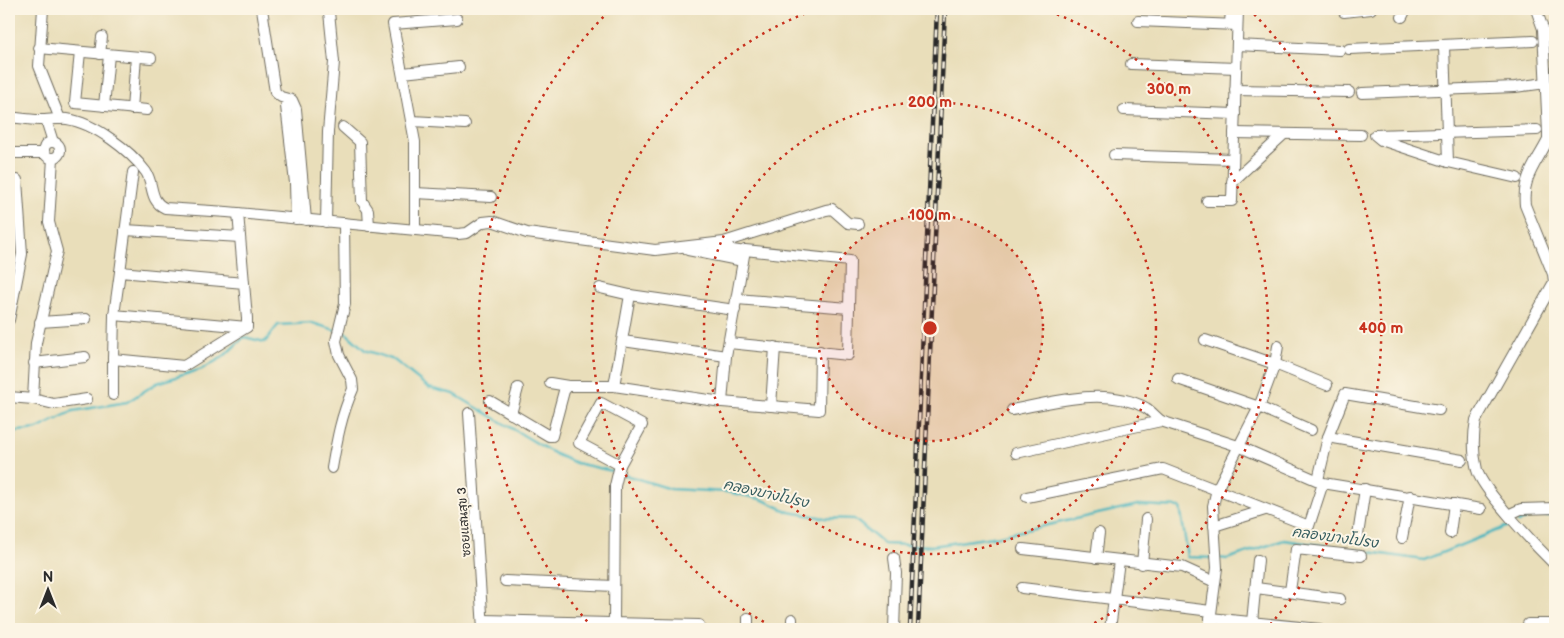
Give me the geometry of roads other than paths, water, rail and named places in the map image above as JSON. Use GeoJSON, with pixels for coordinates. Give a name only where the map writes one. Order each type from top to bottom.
{"type":"FeatureCollection","features":[{"type":"Feature","properties":{"kind":"street"},"geometry":{"type":"LineString","coordinates":[[43,9],[39,66],[60,119]]}},
{"type":"Feature","properties":{"kind":"street"},"geometry":{"type":"LineString","coordinates":[[262,9],[275,92],[281,97],[292,100],[296,109],[301,219]]}},
{"type":"Feature","properties":{"kind":"street"},"geometry":{"type":"LineString","coordinates":[[1207,201],[1232,201],[1237,45],[1231,9]]}},
{"type":"Feature","properties":{"kind":"street"},"geometry":{"type":"LineString","coordinates":[[1234,24],[1238,9]]}},
{"type":"Feature","properties":{"kind":"street"},"geometry":{"type":"LineString","coordinates":[[1344,12],[1371,9]]}},
{"type":"Feature","properties":{"kind":"street"},"geometry":{"type":"LineString","coordinates":[[1536,9],[1543,29],[1548,140],[1526,179],[1524,192],[1525,204],[1553,274],[1554,282],[1476,420],[1473,435],[1477,471],[1485,487],[1555,565]]}},
{"type":"Feature","properties":{"kind":"street"},"geometry":{"type":"LineString","coordinates":[[326,222],[328,132],[334,62],[330,12]]}},
{"type":"Feature","properties":{"kind":"street"},"geometry":{"type":"LineString","coordinates":[[415,230],[415,142],[393,24],[457,18]]}},
{"type":"Feature","properties":{"kind":"street"},"geometry":{"type":"LineString","coordinates":[[1138,21],[1234,24]]}},
{"type":"Feature","properties":{"kind":"street"},"geometry":{"type":"LineString","coordinates":[[102,37],[105,54],[104,106]]}},
{"type":"Feature","properties":{"kind":"street"},"geometry":{"type":"LineString","coordinates":[[1237,45],[1345,50],[1533,41]]}},
{"type":"Feature","properties":{"kind":"street"},"geometry":{"type":"LineString","coordinates":[[1444,46],[1448,162]]}},
{"type":"Feature","properties":{"kind":"street"},"geometry":{"type":"LineString","coordinates":[[39,48],[152,58]]}},
{"type":"Feature","properties":{"kind":"street"},"geometry":{"type":"LineString","coordinates":[[80,52],[76,103],[147,110]]}},
{"type":"Feature","properties":{"kind":"street"},"geometry":{"type":"LineString","coordinates":[[132,109],[136,57]]}},
{"type":"Feature","properties":{"kind":"street"},"geometry":{"type":"LineString","coordinates":[[1132,64],[1236,68]]}},
{"type":"Feature","properties":{"kind":"street"},"geometry":{"type":"LineString","coordinates":[[403,73],[459,67]]}},
{"type":"Feature","properties":{"kind":"street"},"geometry":{"type":"LineString","coordinates":[[1362,93],[1515,87],[1546,83]]}},
{"type":"Feature","properties":{"kind":"street"},"geometry":{"type":"LineString","coordinates":[[1235,90],[1349,92]]}},
{"type":"Feature","properties":{"kind":"street"},"geometry":{"type":"LineString","coordinates":[[286,106],[301,219]]}},
{"type":"Feature","properties":{"kind":"street"},"geometry":{"type":"LineString","coordinates":[[1124,110],[1235,114]]}},
{"type":"Feature","properties":{"kind":"street"},"geometry":{"type":"LineString","coordinates":[[9,117],[46,120],[60,119],[89,125],[126,152],[146,172],[159,206],[165,208],[466,233],[483,222],[492,221],[527,233],[636,249],[702,246],[742,238],[832,209],[848,223],[858,224]]}},
{"type":"Feature","properties":{"kind":"street"},"geometry":{"type":"LineString","coordinates":[[33,399],[34,363],[40,322],[57,251],[49,222],[49,156],[45,145],[53,142],[46,120]]}},
{"type":"Feature","properties":{"kind":"street"},"geometry":{"type":"LineString","coordinates":[[412,121],[465,124]]}},
{"type":"Feature","properties":{"kind":"street"},"geometry":{"type":"LineString","coordinates":[[343,127],[360,142],[362,201],[368,210],[369,226]]}},
{"type":"Feature","properties":{"kind":"street"},"geometry":{"type":"LineString","coordinates":[[1517,178],[1448,162],[1380,140],[1375,135],[1537,130]]}},
{"type":"Feature","properties":{"kind":"street"},"geometry":{"type":"LineString","coordinates":[[1234,133],[1361,135]]}},
{"type":"Feature","properties":{"kind":"street"},"geometry":{"type":"LineString","coordinates":[[1232,182],[1284,134]]}},
{"type":"Feature","properties":{"kind":"street"},"geometry":{"type":"LineString","coordinates":[[9,153],[49,156]]}},
{"type":"Feature","properties":{"kind":"street"},"geometry":{"type":"LineString","coordinates":[[1114,155],[1233,159]]}},
{"type":"Feature","properties":{"kind":"street"},"geometry":{"type":"LineString","coordinates":[[113,395],[114,315],[133,172]]}},
{"type":"Feature","properties":{"kind":"street"},"geometry":{"type":"LineString","coordinates":[[9,320],[22,254],[16,180]]}},
{"type":"Feature","properties":{"kind":"street"},"geometry":{"type":"LineString","coordinates":[[415,193],[491,197]]}},
{"type":"Feature","properties":{"kind":"street"},"geometry":{"type":"LineString","coordinates":[[238,213],[247,327]]}},
{"type":"Feature","properties":{"kind":"street"},"geometry":{"type":"LineString","coordinates":[[332,468],[340,420],[346,401],[353,389],[352,380],[338,355],[339,331],[345,304],[344,223]]}},
{"type":"Feature","properties":{"kind":"street"},"geometry":{"type":"LineString","coordinates":[[125,230],[240,237]]}},
{"type":"Feature","properties":{"kind":"street"},"geometry":{"type":"LineString","coordinates":[[702,246],[744,257]]}},
{"type":"Feature","properties":{"kind":"street"},"geometry":{"type":"LineString","coordinates":[[678,248],[744,257]]}},
{"type":"Feature","properties":{"kind":"street"},"geometry":{"type":"LineString","coordinates":[[722,402],[726,356],[745,250],[850,261],[848,355],[729,343]]}},
{"type":"Feature","properties":{"kind":"street"},"geometry":{"type":"LineString","coordinates":[[120,272],[244,283]]}},
{"type":"Feature","properties":{"kind":"street"},"geometry":{"type":"LineString","coordinates":[[600,288],[630,295],[735,310]]}},
{"type":"Feature","properties":{"kind":"street"},"geometry":{"type":"LineString","coordinates":[[614,386],[630,295]]}},
{"type":"Feature","properties":{"kind":"street"},"geometry":{"type":"LineString","coordinates":[[737,299],[849,308]]}},
{"type":"Feature","properties":{"kind":"street"},"geometry":{"type":"LineString","coordinates":[[114,315],[247,327]]}},
{"type":"Feature","properties":{"kind":"street"},"geometry":{"type":"LineString","coordinates":[[40,322],[86,320]]}},
{"type":"Feature","properties":{"kind":"street"},"geometry":{"type":"LineString","coordinates":[[113,359],[184,366],[247,327]]}},
{"type":"Feature","properties":{"kind":"street"},"geometry":{"type":"LineString","coordinates":[[1205,340],[1275,364],[1327,385]]}},
{"type":"Feature","properties":{"kind":"street"},"geometry":{"type":"LineString","coordinates":[[622,341],[726,356]]}},
{"type":"Feature","properties":{"kind":"street"},"geometry":{"type":"LineString","coordinates":[[1209,629],[1217,568],[1213,506],[1217,489],[1259,407],[1275,364],[1278,346]]}},
{"type":"Feature","properties":{"kind":"street"},"geometry":{"type":"LineString","coordinates":[[771,406],[775,347]]}},
{"type":"Feature","properties":{"kind":"street"},"geometry":{"type":"LineString","coordinates":[[550,383],[568,386],[614,386],[722,402],[819,410],[820,351]]}},
{"type":"Feature","properties":{"kind":"street"},"geometry":{"type":"LineString","coordinates":[[34,363],[85,357]]}},
{"type":"Feature","properties":{"kind":"street"},"geometry":{"type":"LineString","coordinates":[[1178,379],[1259,407],[1311,430]]}},
{"type":"Feature","properties":{"kind":"street"},"geometry":{"type":"LineString","coordinates":[[490,401],[552,436],[564,391],[568,386]]}},
{"type":"Feature","properties":{"kind":"street"},"geometry":{"type":"LineString","coordinates":[[511,414],[518,388]]}},
{"type":"Feature","properties":{"kind":"street"},"geometry":{"type":"LineString","coordinates":[[1027,497],[1163,469],[1309,526],[1328,438],[1344,394],[1439,410]]}},
{"type":"Feature","properties":{"kind":"street"},"geometry":{"type":"LineString","coordinates":[[9,397],[33,399],[54,404],[87,399]]}},
{"type":"Feature","properties":{"kind":"street"},"geometry":{"type":"LineString","coordinates":[[1012,410],[1067,400],[1110,397],[1146,408],[1161,421],[1238,446],[1320,482],[1481,509]]}},
{"type":"Feature","properties":{"kind":"street"},"geometry":{"type":"LineString","coordinates":[[614,623],[615,486],[619,470],[642,425],[600,403],[579,443],[619,470]]}},
{"type":"Feature","properties":{"kind":"street","name":"ซอยแสนสุข 3"},"geometry":{"type":"LineString","coordinates":[[469,414],[483,625]]}},
{"type":"Feature","properties":{"kind":"street"},"geometry":{"type":"LineString","coordinates":[[1016,453],[1161,421]]}},
{"type":"Feature","properties":{"kind":"street"},"geometry":{"type":"LineString","coordinates":[[1328,438],[1462,460]]}},
{"type":"Feature","properties":{"kind":"street"},"geometry":{"type":"LineString","coordinates":[[1358,534],[1365,489]]}},
{"type":"Feature","properties":{"kind":"street"},"geometry":{"type":"LineString","coordinates":[[1402,538],[1410,496]]}},
{"type":"Feature","properties":{"kind":"street"},"geometry":{"type":"LineString","coordinates":[[1450,533],[1454,504]]}},
{"type":"Feature","properties":{"kind":"street"},"geometry":{"type":"LineString","coordinates":[[1513,518],[1522,509],[1555,508]]}},
{"type":"Feature","properties":{"kind":"street"},"geometry":{"type":"LineString","coordinates":[[1214,526],[1265,510]]}},
{"type":"Feature","properties":{"kind":"street"},"geometry":{"type":"LineString","coordinates":[[1142,564],[1146,519]]}},
{"type":"Feature","properties":{"kind":"street"},"geometry":{"type":"LineString","coordinates":[[1096,558],[1099,532]]}},
{"type":"Feature","properties":{"kind":"street"},"geometry":{"type":"LineString","coordinates":[[1290,591],[1296,548],[1361,556]]}},
{"type":"Feature","properties":{"kind":"street"},"geometry":{"type":"LineString","coordinates":[[1023,549],[1142,564],[1182,567],[1215,582]]}},
{"type":"Feature","properties":{"kind":"street"},"geometry":{"type":"LineString","coordinates":[[894,558],[896,572],[894,629]]}},
{"type":"Feature","properties":{"kind":"street"},"geometry":{"type":"LineString","coordinates":[[1252,622],[1258,560]]}},
{"type":"Feature","properties":{"kind":"street"},"geometry":{"type":"LineString","coordinates":[[1110,629],[1119,561]]}},
{"type":"Feature","properties":{"kind":"street"},"geometry":{"type":"LineString","coordinates":[[505,582],[614,586]]}},
{"type":"Feature","properties":{"kind":"street"},"geometry":{"type":"LineString","coordinates":[[1022,588],[1210,614],[1252,622],[1320,629]]}},
{"type":"Feature","properties":{"kind":"street"},"geometry":{"type":"LineString","coordinates":[[1256,588],[1340,599]]}},
{"type":"Feature","properties":{"kind":"street"},"geometry":{"type":"LineString","coordinates":[[748,618],[748,629]]}},
{"type":"Feature","properties":{"kind":"street"},"geometry":{"type":"LineString","coordinates":[[483,625],[614,623],[699,625],[699,629]]}},
{"type":"Feature","properties":{"kind":"street"},"geometry":{"type":"LineString","coordinates":[[1528,624],[1555,624]]}},
{"type":"Feature","properties":{"kind":"waterway","name":"คลองบางโปรง"},"geometry":{"type":"LineString","coordinates":[[9,432],[37,429],[73,411],[127,402],[157,383],[202,369],[223,357],[244,337],[265,342],[278,325],[312,323],[335,330]]}},
{"type":"Feature","properties":{"kind":"waterway","name":"คลองบางโปรง"},"geometry":{"type":"LineString","coordinates":[[341,331],[346,333],[365,350],[394,360],[429,388],[454,394],[555,454],[576,463],[617,472]]}},
{"type":"Feature","properties":{"kind":"waterway","name":"คลองบางโปรง"},"geometry":{"type":"LineString","coordinates":[[622,474],[671,489],[727,492],[761,499],[789,512],[825,518],[854,519],[884,544],[932,546],[999,536],[1138,505],[1180,507],[1188,557],[1213,558]]}},
{"type":"Feature","properties":{"kind":"waterway","name":"คลองบางโปรง"},"geometry":{"type":"LineString","coordinates":[[1518,522],[1533,515],[1555,516]]}},
{"type":"Feature","properties":{"kind":"waterway","name":"คลองบางโปรง"},"geometry":{"type":"LineString","coordinates":[[1218,558],[1227,559],[1284,540],[1424,560],[1513,524]]}},
{"type":"Feature","properties":{"kind":"railway"},"geometry":{"type":"LineString","coordinates":[[910,629],[937,9]]}},
{"type":"Feature","properties":{"kind":"railway"},"geometry":{"type":"LineString","coordinates":[[918,629],[945,9]]}}]}
